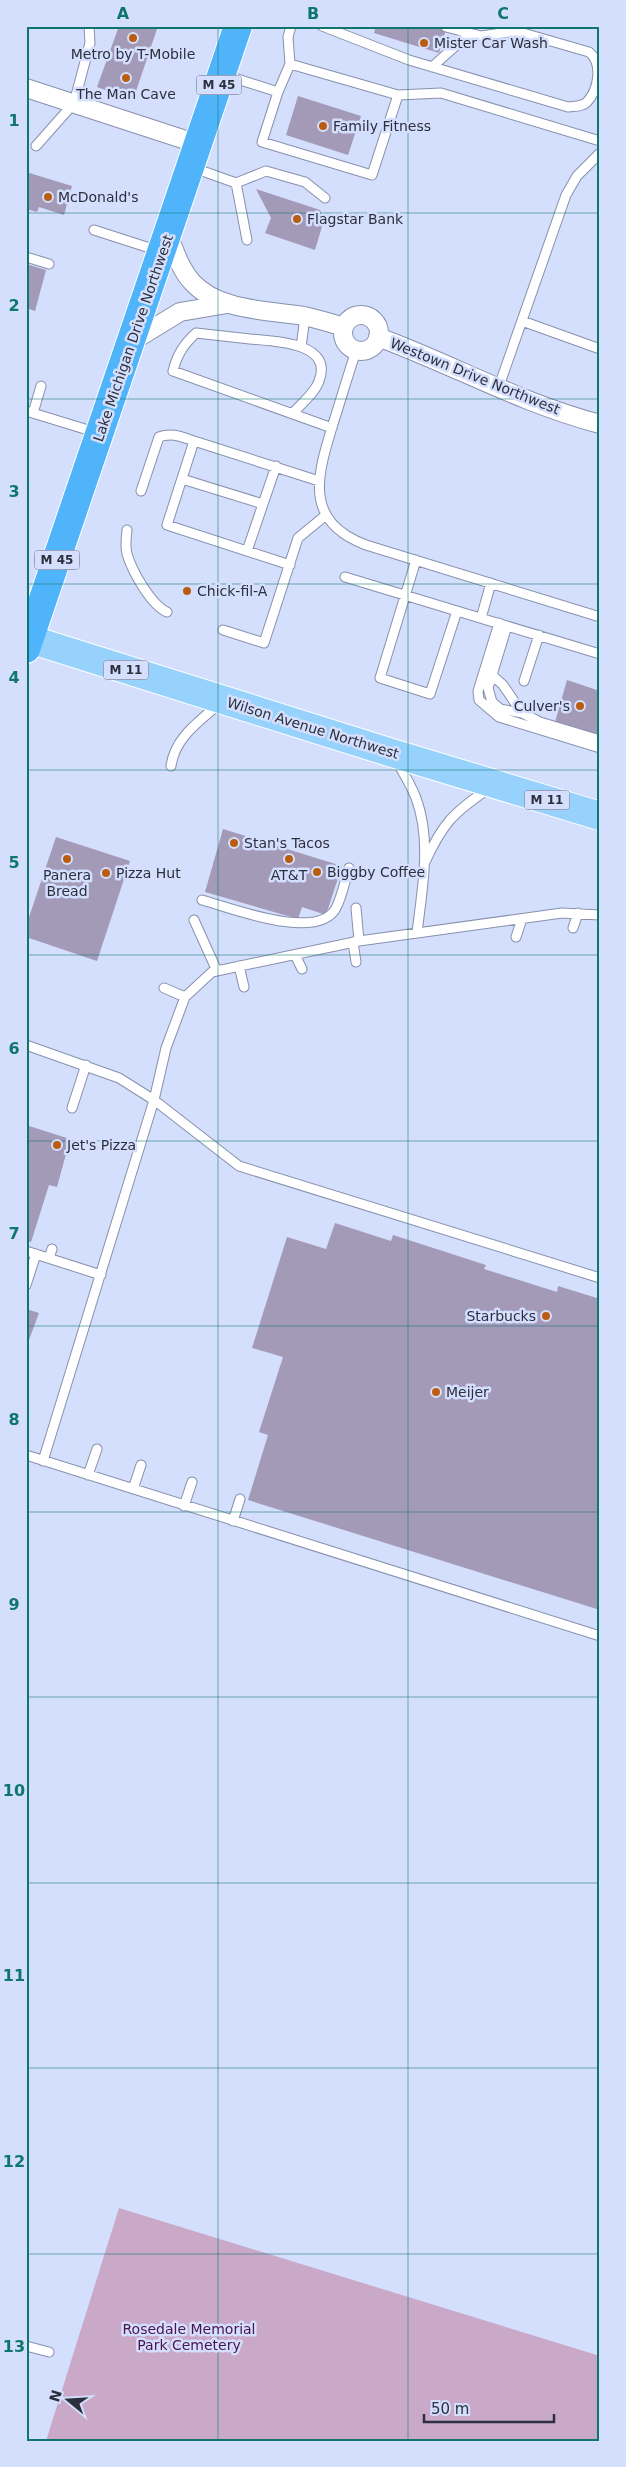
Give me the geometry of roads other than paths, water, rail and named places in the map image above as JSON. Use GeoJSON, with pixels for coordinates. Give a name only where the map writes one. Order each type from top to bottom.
{"type":"FeatureCollection","features":[{"type":"Feature","properties":{"kind":"highway","name":"Lake Michigan Drive Northwest"},"geometry":{"type":"LineString","coordinates":[[27,642],[100,434],[238,26]]}},
{"type":"Feature","properties":{"kind":"main road","name":"Wilson Avenue Northwest"},"geometry":{"type":"LineString","coordinates":[[27,642],[600,816]]}},
{"type":"Feature","properties":{"kind":"street"},"geometry":{"type":"LineString","coordinates":[[26,88],[74,103],[195,156]]}},
{"type":"Feature","properties":{"kind":"street"},"geometry":{"type":"LineString","coordinates":[[165,243],[194,284],[212,298],[230,304],[304,317],[344,327],[344,339],[356,350]]}},
{"type":"Feature","properties":{"kind":"street"},"geometry":{"type":"LineString","coordinates":[[131,342],[180,312],[204,306],[230,304]]}},
{"type":"Feature","properties":{"kind":"street","name":"Westown Drive Northwest"},"geometry":{"type":"LineString","coordinates":[[344,327],[347,322],[357,316],[369,318],[377,326],[378,337],[373,347],[367,350],[356,350]]}},
{"type":"Feature","properties":{"kind":"street","name":"Westown Drive Northwest"},"geometry":{"type":"LineString","coordinates":[[378,337],[417,352],[498,389],[540,405],[600,424]]}},
{"type":"Feature","properties":{"kind":"lane"},"geometry":{"type":"LineString","coordinates":[[36,146],[74,103],[90,43],[90,26]]}},
{"type":"Feature","properties":{"kind":"lane"},"geometry":{"type":"LineString","coordinates":[[291,26],[288,37],[290,64],[278,92],[262,142],[372,175],[398,96]]}},
{"type":"Feature","properties":{"kind":"lane"},"geometry":{"type":"LineString","coordinates":[[322,26],[432,67],[568,106],[579,106],[587,102],[592,93],[599,67],[595,56],[589,52],[516,31],[480,36],[446,27]]}},
{"type":"Feature","properties":{"kind":"lane"},"geometry":{"type":"LineString","coordinates":[[432,67],[469,34]]}},
{"type":"Feature","properties":{"kind":"lane"},"geometry":{"type":"LineString","coordinates":[[290,64],[398,96],[441,93],[600,141]]}},
{"type":"Feature","properties":{"kind":"lane"},"geometry":{"type":"LineString","coordinates":[[222,74],[278,92]]}},
{"type":"Feature","properties":{"kind":"lane"},"geometry":{"type":"LineString","coordinates":[[498,389],[566,195],[577,176],[600,153]]}},
{"type":"Feature","properties":{"kind":"lane"},"geometry":{"type":"LineString","coordinates":[[195,156],[236,183],[247,240]]}},
{"type":"Feature","properties":{"kind":"lane"},"geometry":{"type":"LineString","coordinates":[[236,183],[266,171],[305,182],[325,198]]}},
{"type":"Feature","properties":{"kind":"lane"},"geometry":{"type":"LineString","coordinates":[[94,230],[165,243]]}},
{"type":"Feature","properties":{"kind":"lane"},"geometry":{"type":"LineString","coordinates":[[26,257],[49,264]]}},
{"type":"Feature","properties":{"kind":"lane"},"geometry":{"type":"LineString","coordinates":[[301,347],[304,317]]}},
{"type":"Feature","properties":{"kind":"lane"},"geometry":{"type":"LineString","coordinates":[[522,320],[600,349]]}},
{"type":"Feature","properties":{"kind":"lane"},"geometry":{"type":"LineString","coordinates":[[292,414],[319,383],[322,370],[318,359],[310,351],[290,343],[196,333],[186,342],[178,354],[173,371],[292,414],[332,428]]}},
{"type":"Feature","properties":{"kind":"lane"},"geometry":{"type":"LineString","coordinates":[[356,350],[322,461],[319,480],[326,515],[333,526],[347,536],[416,560],[600,617]]}},
{"type":"Feature","properties":{"kind":"lane"},"geometry":{"type":"LineString","coordinates":[[41,386],[29,412],[100,434]]}},
{"type":"Feature","properties":{"kind":"lane"},"geometry":{"type":"LineString","coordinates":[[141,491],[159,438],[166,435],[176,435],[319,480]]}},
{"type":"Feature","properties":{"kind":"lane"},"geometry":{"type":"LineString","coordinates":[[194,441],[166,525],[290,566]]}},
{"type":"Feature","properties":{"kind":"lane"},"geometry":{"type":"LineString","coordinates":[[246,551],[276,466]]}},
{"type":"Feature","properties":{"kind":"lane"},"geometry":{"type":"LineString","coordinates":[[182,479],[263,504]]}},
{"type":"Feature","properties":{"kind":"lane"},"geometry":{"type":"LineString","coordinates":[[223,630],[264,643],[298,538],[326,515]]}},
{"type":"Feature","properties":{"kind":"lane"},"geometry":{"type":"LineString","coordinates":[[127,530],[127,554],[133,568],[153,602],[167,612]]}},
{"type":"Feature","properties":{"kind":"lane"},"geometry":{"type":"LineString","coordinates":[[416,560],[380,678],[430,694],[457,611]]}},
{"type":"Feature","properties":{"kind":"lane"},"geometry":{"type":"LineString","coordinates":[[346,577],[600,654]]}},
{"type":"Feature","properties":{"kind":"lane"},"geometry":{"type":"LineString","coordinates":[[480,618],[491,583]]}},
{"type":"Feature","properties":{"kind":"lane"},"geometry":{"type":"LineString","coordinates":[[503,624],[488,688],[492,702],[500,708],[522,713],[540,722],[600,740]]}},
{"type":"Feature","properties":{"kind":"lane"},"geometry":{"type":"LineString","coordinates":[[503,624],[478,691],[479,700],[499,717],[600,748]]}},
{"type":"Feature","properties":{"kind":"lane"},"geometry":{"type":"LineString","coordinates":[[524,681],[539,635]]}},
{"type":"Feature","properties":{"kind":"lane"},"geometry":{"type":"LineString","coordinates":[[492,675],[503,685],[522,713]]}},
{"type":"Feature","properties":{"kind":"lane"},"geometry":{"type":"LineString","coordinates":[[172,766],[175,749],[183,737],[223,700]]}},
{"type":"Feature","properties":{"kind":"lane"},"geometry":{"type":"LineString","coordinates":[[392,753],[413,790],[419,808],[425,862],[417,933]]}},
{"type":"Feature","properties":{"kind":"lane"},"geometry":{"type":"LineString","coordinates":[[425,862],[440,832],[451,817],[495,784]]}},
{"type":"Feature","properties":{"kind":"lane"},"geometry":{"type":"LineString","coordinates":[[202,900],[292,924],[321,922],[336,909],[349,868]]}},
{"type":"Feature","properties":{"kind":"lane"},"geometry":{"type":"LineString","coordinates":[[356,908],[356,962]]}},
{"type":"Feature","properties":{"kind":"lane"},"geometry":{"type":"LineString","coordinates":[[573,928],[578,913]]}},
{"type":"Feature","properties":{"kind":"lane"},"geometry":{"type":"LineString","coordinates":[[43,1461],[154,1100],[166,1048],[185,997],[212,972],[356,942],[578,913],[600,915]]}},
{"type":"Feature","properties":{"kind":"lane"},"geometry":{"type":"LineString","coordinates":[[194,920],[217,971]]}},
{"type":"Feature","properties":{"kind":"lane"},"geometry":{"type":"LineString","coordinates":[[516,937],[522,920]]}},
{"type":"Feature","properties":{"kind":"lane"},"geometry":{"type":"LineString","coordinates":[[295,955],[302,969]]}},
{"type":"Feature","properties":{"kind":"lane"},"geometry":{"type":"LineString","coordinates":[[239,966],[244,987]]}},
{"type":"Feature","properties":{"kind":"lane"},"geometry":{"type":"LineString","coordinates":[[164,988],[185,997]]}},
{"type":"Feature","properties":{"kind":"lane"},"geometry":{"type":"LineString","coordinates":[[26,1045],[119,1078],[154,1100],[239,1166],[600,1278]]}},
{"type":"Feature","properties":{"kind":"lane"},"geometry":{"type":"LineString","coordinates":[[72,1108],[86,1065]]}},
{"type":"Feature","properties":{"kind":"lane"},"geometry":{"type":"LineString","coordinates":[[49,1258],[52,1249]]}},
{"type":"Feature","properties":{"kind":"lane"},"geometry":{"type":"LineString","coordinates":[[26,1251],[101,1275]]}},
{"type":"Feature","properties":{"kind":"lane"},"geometry":{"type":"LineString","coordinates":[[26,1285],[36,1254]]}},
{"type":"Feature","properties":{"kind":"lane"},"geometry":{"type":"LineString","coordinates":[[88,1475],[97,1450]]}},
{"type":"Feature","properties":{"kind":"lane"},"geometry":{"type":"LineString","coordinates":[[26,1455],[600,1636]]}},
{"type":"Feature","properties":{"kind":"lane"},"geometry":{"type":"LineString","coordinates":[[133,1489],[141,1465]]}},
{"type":"Feature","properties":{"kind":"lane"},"geometry":{"type":"LineString","coordinates":[[184,1506],[192,1482]]}},
{"type":"Feature","properties":{"kind":"lane"},"geometry":{"type":"LineString","coordinates":[[233,1521],[240,1499]]}},
{"type":"Feature","properties":{"kind":"lane"},"geometry":{"type":"LineString","coordinates":[[26,2346],[49,2352]]}},
{"type":"Feature","properties":{"kind":"place","name":"Metro by T-Mobile"},"geometry":{"type":"Point","coordinates":[133,38]}},
{"type":"Feature","properties":{"kind":"place","name":"Mister Car Wash"},"geometry":{"type":"Point","coordinates":[424,43]}},
{"type":"Feature","properties":{"kind":"place","name":"The Man Cave"},"geometry":{"type":"Point","coordinates":[126,78]}},
{"type":"Feature","properties":{"kind":"place","name":"Family Fitness"},"geometry":{"type":"Point","coordinates":[323,126]}},
{"type":"Feature","properties":{"kind":"place","name":"McDonald's"},"geometry":{"type":"Point","coordinates":[48,197]}},
{"type":"Feature","properties":{"kind":"place","name":"Flagstar Bank"},"geometry":{"type":"Point","coordinates":[297,219]}},
{"type":"Feature","properties":{"kind":"place","name":"Chick-fil-A"},"geometry":{"type":"Point","coordinates":[187,591]}},
{"type":"Feature","properties":{"kind":"place","name":"Culver's"},"geometry":{"type":"Point","coordinates":[580,706]}},
{"type":"Feature","properties":{"kind":"place","name":"Stan's Tacos"},"geometry":{"type":"Point","coordinates":[234,843]}},
{"type":"Feature","properties":{"kind":"place","name":"Panera Bread"},"geometry":{"type":"Point","coordinates":[67,859]}},
{"type":"Feature","properties":{"kind":"place","name":"AT&T"},"geometry":{"type":"Point","coordinates":[289,859]}},
{"type":"Feature","properties":{"kind":"place","name":"Biggby Coffee"},"geometry":{"type":"Point","coordinates":[317,872]}},
{"type":"Feature","properties":{"kind":"place","name":"Pizza Hut"},"geometry":{"type":"Point","coordinates":[106,873]}},
{"type":"Feature","properties":{"kind":"place","name":"Jet's Pizza"},"geometry":{"type":"Point","coordinates":[57,1145]}},
{"type":"Feature","properties":{"kind":"place","name":"Starbucks"},"geometry":{"type":"Point","coordinates":[546,1316]}},
{"type":"Feature","properties":{"kind":"place","name":"Meijer"},"geometry":{"type":"Point","coordinates":[436,1392]}},
{"type":"Feature","properties":{"kind":"park label","name":"Rosedale Memorial Park Cemetery"},"geometry":{"type":"Point","coordinates":[188,2338]}}]}
